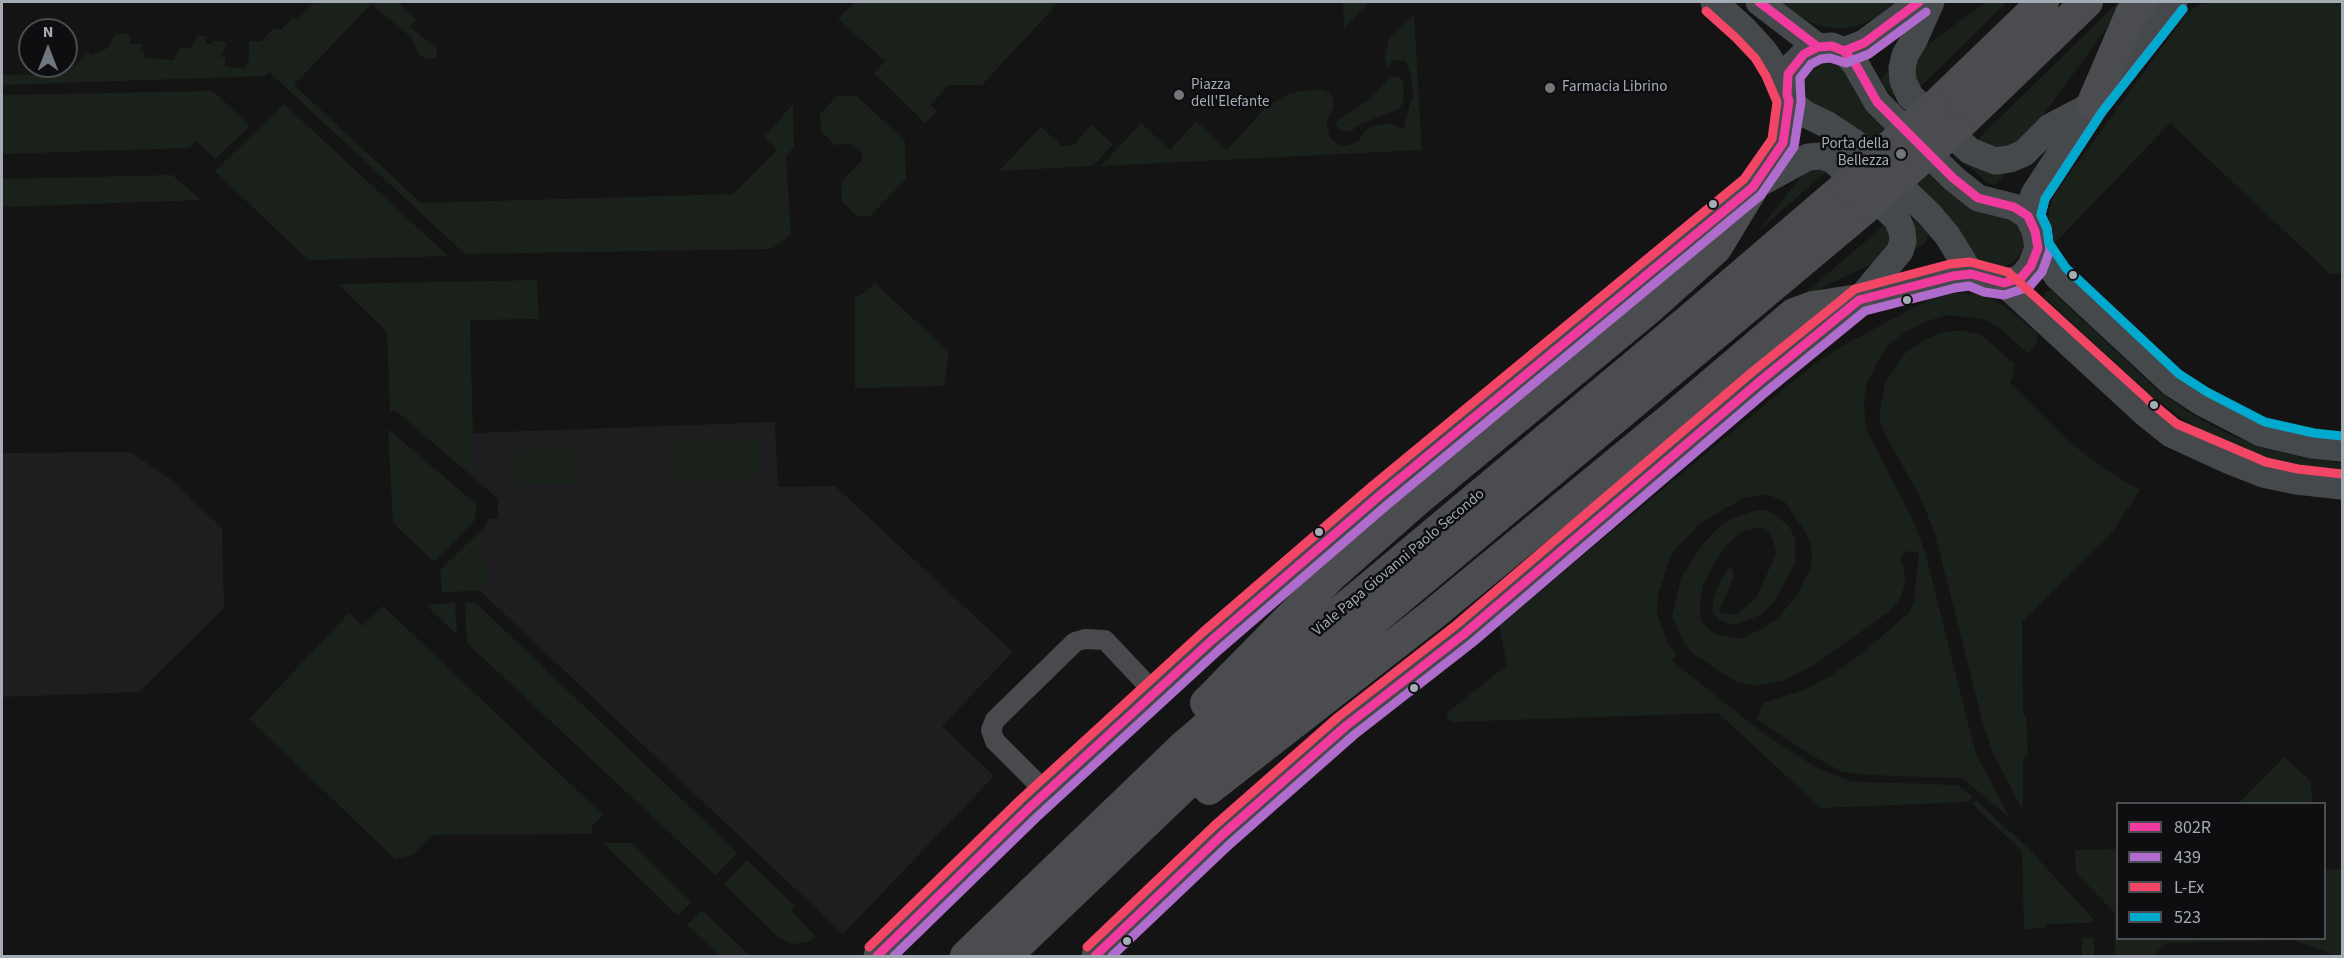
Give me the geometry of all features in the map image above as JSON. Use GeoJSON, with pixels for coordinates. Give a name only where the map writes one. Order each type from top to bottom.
{"type":"FeatureCollection","features":[{"type":"Feature","properties":{"kind":"main road"},"geometry":{"type":"LineString","coordinates":[[1714,2],[1764,51],[1777,70],[1788,98],[1805,114],[1828,125],[1855,143],[1947,235],[1971,274]]}},
{"type":"Feature","properties":{"kind":"main road"},"geometry":{"type":"LineString","coordinates":[[1759,2],[1856,65],[1877,102],[1953,178],[1978,198],[2014,207],[2028,216],[2035,231],[2038,248],[2057,276],[2172,383],[2200,402],[2261,433],[2312,445],[2343,448]]}},
{"type":"Feature","properties":{"kind":"main road"},"geometry":{"type":"LineString","coordinates":[[1031,892],[1192,717],[1333,574],[1716,248],[1783,143],[1788,74],[1794,64],[1804,54],[1864,44],[1919,2]]}},
{"type":"Feature","properties":{"kind":"main road"},"geometry":{"type":"LineString","coordinates":[[1931,2],[1905,55],[1902,68],[1903,81],[1910,96],[1970,151],[1995,161],[2010,159],[2024,153],[2049,127],[2092,105],[2131,14],[2141,2]]}},
{"type":"Feature","properties":{"kind":"main road"},"geometry":{"type":"LineString","coordinates":[[1945,117],[2043,2]]}},
{"type":"Feature","properties":{"kind":"main road"},"geometry":{"type":"LineString","coordinates":[[1858,195],[1945,117],[2086,2]]}},
{"type":"Feature","properties":{"kind":"main road"},"geometry":{"type":"LineString","coordinates":[[2028,216],[2034,194],[2092,105],[2174,2]]}},
{"type":"Feature","properties":{"kind":"main road"},"geometry":{"type":"LineString","coordinates":[[877,957],[1046,792],[1211,641],[1379,496],[1753,187],[1808,157],[1822,156],[1833,160],[1897,219],[1903,241],[1900,251],[1859,300],[1759,382],[1464,634],[1347,726],[1222,835],[1095,957]]}},
{"type":"Feature","properties":{"kind":"main road","name":"Viale Papa Giovanni Paolo Secondo"},"geometry":{"type":"LineString","coordinates":[[1006,957],[1203,768],[1858,195]]}},
{"type":"Feature","properties":{"kind":"main road","name":"Viale Papa Giovanni Paolo Secondo"},"geometry":{"type":"LineString","coordinates":[[967,954],[1182,748],[1344,608],[1688,321],[1858,195]]}},
{"type":"Feature","properties":{"kind":"main road"},"geometry":{"type":"LineString","coordinates":[[1076,888],[1182,810],[1431,616],[1794,314],[1813,307],[1859,300],[1953,276],[1971,274],[1986,280],[2004,283],[2021,278],[2031,266],[2038,248]]}},
{"type":"Feature","properties":{"kind":"main road"},"geometry":{"type":"LineString","coordinates":[[2004,283],[2146,414],[2171,434],[2263,474],[2296,481],[2343,486]]}},
{"type":"Feature","properties":{"kind":"main road"},"geometry":{"type":"LineString","coordinates":[[1012,957],[1031,932]]}},
{"type":"Feature","properties":{"kind":"street"},"geometry":{"type":"LineString","coordinates":[[1046,792],[995,741],[991,730],[995,720],[1075,642],[1085,639],[1105,640],[1155,693]]}},
{"type":"Feature","properties":{"kind":"shaded area"},"geometry":{"type":"Polygon","coordinates":[[[315,2],[398,2],[416,19],[410,27],[436,48],[435,58],[426,59],[419,55],[412,38],[371,4],[294,85],[421,203],[733,194],[777,150],[764,137],[793,104],[794,147],[786,156],[791,235],[771,249],[465,254],[269,72],[265,76],[2,85],[2,75],[18,75],[18,78],[78,78],[78,62],[89,52],[92,55],[108,48],[115,35],[125,33],[129,35],[131,44],[142,44],[141,50],[144,51],[145,58],[174,60],[179,48],[190,48],[198,35],[207,37],[206,44],[223,41],[227,44],[220,57],[225,57],[225,67],[244,68],[249,60],[249,41],[261,42],[273,28],[281,30],[293,16],[297,20],[315,2]]]}},
{"type":"Feature","properties":{"kind":"shaded area"},"geometry":{"type":"Polygon","coordinates":[[[855,2],[1059,2],[982,85],[949,85],[930,105],[937,111],[925,123],[874,73],[885,61],[838,19],[855,2]]]}},
{"type":"Feature","properties":{"kind":"shaded area"},"geometry":{"type":"Polygon","coordinates":[[[1343,2],[1369,2],[1344,29],[1343,2]]]}},
{"type":"Feature","properties":{"kind":"shaded area"},"geometry":{"type":"Polygon","coordinates":[[[1781,2],[1895,2],[1876,17],[1858,26],[1838,29],[1817,25],[1798,17],[1781,2]]]}},
{"type":"Feature","properties":{"kind":"shaded area"},"geometry":{"type":"Polygon","coordinates":[[[1986,2],[2007,2],[1916,91],[1909,71],[1916,53],[1986,2]]]}},
{"type":"Feature","properties":{"kind":"shaded area"},"geometry":{"type":"Polygon","coordinates":[[[2118,2],[2126,2],[2023,142],[2010,152],[1973,144],[2118,2]]]}},
{"type":"Feature","properties":{"kind":"shaded area"},"geometry":{"type":"Polygon","coordinates":[[[2204,2],[2342,2],[2342,273],[2330,274],[2170,123],[2055,243],[2049,226],[2049,209],[2056,192],[2188,12],[2204,2]]]}},
{"type":"Feature","properties":{"kind":"shaded area"},"geometry":{"type":"Polygon","coordinates":[[[1414,15],[1422,150],[1101,166],[1141,123],[1170,150],[1196,121],[1227,150],[1266,107],[1288,94],[1301,91],[1321,90],[1333,97],[1334,107],[1326,123],[1330,138],[1338,144],[1345,146],[1358,141],[1366,130],[1374,126],[1389,123],[1403,129],[1413,95],[1411,75],[1405,61],[1394,60],[1387,67],[1385,57],[1389,39],[1414,15]]]}},
{"type":"Feature","properties":{"kind":"shaded area"},"geometry":{"type":"Polygon","coordinates":[[[1837,58],[1853,79],[1854,89],[1860,100],[1972,205],[2010,216],[2024,233],[2024,248],[2016,260],[1998,268],[1982,264],[1975,258],[1954,222],[1839,114],[1807,104],[1797,83],[1807,62],[1837,58]]]}},
{"type":"Feature","properties":{"kind":"shaded area"},"geometry":{"type":"Polygon","coordinates":[[[1889,70],[1894,78],[2012,166],[1996,185],[1987,183],[1882,85],[1881,79],[1889,70]]]}},
{"type":"Feature","properties":{"kind":"shaded area"},"geometry":{"type":"Polygon","coordinates":[[[1394,76],[1400,78],[1404,83],[1403,103],[1399,109],[1361,124],[1350,132],[1339,130],[1336,123],[1339,119],[1370,99],[1394,76]]]}},
{"type":"Feature","properties":{"kind":"shaded area"},"geometry":{"type":"Polygon","coordinates":[[[213,91],[250,126],[215,159],[196,141],[189,148],[2,154],[2,95],[213,91]]]}},
{"type":"Feature","properties":{"kind":"shaded area"},"geometry":{"type":"Polygon","coordinates":[[[837,96],[857,96],[905,141],[906,179],[870,216],[857,216],[842,202],[841,182],[862,160],[862,153],[853,144],[835,145],[821,131],[820,114],[837,96]]]}},
{"type":"Feature","properties":{"kind":"shaded area"},"geometry":{"type":"Polygon","coordinates":[[[284,104],[448,256],[308,260],[215,171],[284,104]]]}},
{"type":"Feature","properties":{"kind":"shaded area"},"geometry":{"type":"Polygon","coordinates":[[[1091,125],[1113,144],[1093,166],[999,171],[1041,127],[1062,146],[1074,145],[1091,125]]]}},
{"type":"Feature","properties":{"kind":"shaded area"},"geometry":{"type":"Polygon","coordinates":[[[1822,140],[1829,140],[1928,233],[1926,243],[1906,254],[1909,248],[1813,150],[1822,140]]]}},
{"type":"Feature","properties":{"kind":"shaded area"},"geometry":{"type":"Polygon","coordinates":[[[1831,168],[1758,231],[1805,171],[1831,168]]]}},
{"type":"Feature","properties":{"kind":"shaded area"},"geometry":{"type":"Polygon","coordinates":[[[172,175],[201,200],[2,207],[2,179],[172,175]]]}},
{"type":"Feature","properties":{"kind":"shaded area"},"geometry":{"type":"Polygon","coordinates":[[[1888,222],[1894,241],[1878,261],[1798,299],[1888,222]]]}},
{"type":"Feature","properties":{"kind":"shaded area"},"geometry":{"type":"Polygon","coordinates":[[[537,280],[539,319],[470,320],[474,478],[396,411],[390,411],[387,332],[338,284],[537,280]]]}},
{"type":"Feature","properties":{"kind":"shaded area"},"geometry":{"type":"Polygon","coordinates":[[[875,283],[949,352],[944,386],[855,388],[855,297],[863,294],[875,283]]]}},
{"type":"Feature","properties":{"kind":"shaded area"},"geometry":{"type":"Polygon","coordinates":[[[2046,291],[2052,291],[2154,387],[2188,412],[2228,434],[2264,448],[2303,458],[2342,463],[2342,472],[2262,457],[2225,443],[2184,420],[2149,394],[2044,297],[2046,291]]]}},
{"type":"Feature","properties":{"kind":"shaded area"},"geometry":{"type":"Polygon","coordinates":[[[1957,293],[1982,294],[2003,305],[2037,333],[2037,343],[2028,354],[2000,328],[1983,319],[1948,315],[1927,321],[1907,331],[1888,345],[1867,383],[1864,401],[1865,419],[1867,431],[1913,520],[1925,552],[1976,754],[2010,818],[1962,778],[1843,772],[1814,757],[1757,719],[1763,703],[1804,690],[1832,675],[1861,654],[1910,612],[1914,600],[1919,553],[1904,551],[1901,561],[1905,584],[1900,599],[1889,612],[1812,666],[1784,680],[1756,686],[1734,681],[1692,653],[1683,641],[1672,617],[1681,578],[1703,544],[1719,527],[1735,517],[1757,510],[1767,510],[1774,514],[1790,527],[1795,539],[1795,564],[1774,602],[1762,614],[1737,624],[1729,624],[1720,620],[1713,613],[1713,600],[1721,579],[1730,566],[1734,573],[1719,611],[1723,614],[1737,614],[1756,598],[1777,552],[1770,533],[1762,527],[1741,532],[1726,546],[1703,586],[1700,603],[1701,621],[1710,631],[1739,639],[1760,630],[1778,618],[1797,595],[1812,564],[1811,546],[1806,533],[1785,502],[1769,495],[1745,497],[1697,525],[1694,531],[1676,548],[1668,563],[1658,596],[1657,614],[1667,642],[1677,655],[1672,661],[1763,733],[1815,767],[1850,781],[1957,785],[1973,796],[1969,802],[1821,808],[1718,713],[1451,722],[1446,714],[1507,665],[1499,625],[1814,364],[1842,346],[1934,297],[1957,293]]]}},
{"type":"Feature","properties":{"kind":"shaded area"},"geometry":{"type":"Polygon","coordinates":[[[1953,331],[1981,335],[2016,365],[2012,369],[2015,372],[2010,383],[2068,441],[2106,470],[2140,490],[2110,535],[2022,622],[2023,715],[2026,715],[2028,756],[2023,757],[2023,811],[1993,753],[1984,727],[1934,531],[1921,499],[1883,430],[1879,416],[1885,383],[1904,354],[1924,340],[1940,333],[1953,331]]]}},
{"type":"Feature","properties":{"kind":"shaded area"},"geometry":{"type":"Polygon","coordinates":[[[775,422],[778,487],[835,486],[1013,652],[942,726],[994,776],[843,934],[480,591],[487,584],[483,528],[490,519],[498,518],[498,499],[474,478],[473,433],[775,422]]]}},
{"type":"Feature","properties":{"kind":"shaded area"},"geometry":{"type":"Polygon","coordinates":[[[388,429],[477,505],[474,521],[434,562],[393,523],[388,429]]]}},
{"type":"Feature","properties":{"kind":"shaded area"},"geometry":{"type":"Polygon","coordinates":[[[758,439],[759,478],[668,481],[667,441],[758,439]]]}},
{"type":"Feature","properties":{"kind":"shaded area"},"geometry":{"type":"Polygon","coordinates":[[[578,449],[580,483],[516,486],[515,451],[578,449]]]}},
{"type":"Feature","properties":{"kind":"shaded area"},"geometry":{"type":"Polygon","coordinates":[[[130,452],[169,478],[222,528],[224,608],[139,692],[2,697],[2,468],[4,465],[2,453],[130,452]]]}},
{"type":"Feature","properties":{"kind":"shaded area"},"geometry":{"type":"Polygon","coordinates":[[[483,528],[487,584],[480,591],[442,592],[440,570],[483,528]]]}},
{"type":"Feature","properties":{"kind":"shaded area"},"geometry":{"type":"Polygon","coordinates":[[[455,603],[457,635],[426,605],[455,603]]]}},
{"type":"Feature","properties":{"kind":"shaded area"},"geometry":{"type":"Polygon","coordinates":[[[465,603],[476,603],[738,853],[715,875],[467,643],[465,603]]]}},
{"type":"Feature","properties":{"kind":"shaded area"},"geometry":{"type":"Polygon","coordinates":[[[383,606],[603,815],[591,827],[593,834],[432,835],[412,855],[395,859],[249,719],[349,613],[363,626],[383,606]]]}},
{"type":"Feature","properties":{"kind":"shaded area"},"geometry":{"type":"Polygon","coordinates":[[[2284,757],[2311,781],[2312,802],[2240,802],[2284,757]]]}},
{"type":"Feature","properties":{"kind":"shaded area"},"geometry":{"type":"Polygon","coordinates":[[[1976,800],[2030,850],[2094,920],[2088,923],[2045,924],[2045,928],[2024,929],[2022,851],[1972,804],[1976,800]]]}},
{"type":"Feature","properties":{"kind":"shaded area"},"geometry":{"type":"Polygon","coordinates":[[[603,843],[632,843],[691,902],[678,916],[603,843]]]}},
{"type":"Feature","properties":{"kind":"shaded area"},"geometry":{"type":"Polygon","coordinates":[[[2116,849],[2116,940],[2293,940],[2166,943],[2153,956],[2115,956],[2115,913],[2076,873],[2075,850],[2116,849]]]}},
{"type":"Feature","properties":{"kind":"shaded area"},"geometry":{"type":"Polygon","coordinates":[[[747,860],[795,906],[791,910],[816,937],[806,942],[793,944],[779,938],[724,884],[747,860]]]}},
{"type":"Feature","properties":{"kind":"shaded area"},"geometry":{"type":"Polygon","coordinates":[[[2342,869],[2342,956],[2336,956],[2293,940],[2326,940],[2326,870],[2342,869]]]}},
{"type":"Feature","properties":{"kind":"shaded area"},"geometry":{"type":"Polygon","coordinates":[[[702,910],[750,956],[720,956],[687,925],[702,910]]]}},
{"type":"Feature","properties":{"kind":"shaded area"},"geometry":{"type":"Polygon","coordinates":[[[2082,938],[2094,938],[2094,956],[2082,956],[2082,938]]]}},
{"type":"Feature","properties":{"kind":"transit line","name":"802R"},"geometry":{"type":"LineString","coordinates":[[1759,2],[1818,47]]}},
{"type":"Feature","properties":{"kind":"transit line","name":"802R"},"geometry":{"type":"LineString","coordinates":[[1844,51],[1864,43],[1919,2]]}},
{"type":"Feature","properties":{"kind":"transit line","name":"439"},"geometry":{"type":"LineString","coordinates":[[1112,956],[1230,844],[1354,735],[1472,643],[1767,391],[1865,311],[1955,288],[1969,286],[1984,292],[2004,295],[2029,287],[2042,272],[2050,250],[2047,228],[2041,215],[2045,199],[2102,112],[2183,9]]}},
{"type":"Feature","properties":{"kind":"transit line","name":"523"},"geometry":{"type":"LineString","coordinates":[[2183,9],[2102,112],[2045,199],[2041,215],[2047,228],[2049,243],[2066,268],[2179,374],[2207,392],[2265,422],[2314,433],[2342,436]]}},
{"type":"Feature","properties":{"kind":"transit line","name":"L-Ex"},"geometry":{"type":"LineString","coordinates":[[869,947],[1021,799],[1203,632],[1371,487],[1744,179],[1772,139],[1777,102],[1755,58],[1706,11]]}},
{"type":"Feature","properties":{"kind":"transit line","name":"439"},"geometry":{"type":"LineString","coordinates":[[894,956],[1037,817],[1219,650],[1387,505],[1761,195],[1794,147],[1801,102],[1800,78],[1811,64],[1830,58],[1846,63],[1869,54],[1926,12]]}},
{"type":"Feature","properties":{"kind":"transit line","name":"802R"},"geometry":{"type":"LineString","coordinates":[[877,956],[1029,808],[1211,641],[1379,496],[1753,187],[1783,143],[1789,101],[1788,74],[1804,54],[1818,47],[1832,46],[1844,51],[1856,65],[1877,102],[1953,178],[1978,198],[2014,207],[2028,216],[2035,231],[2038,248],[2031,266],[2021,278],[2004,283],[1971,274],[1953,276],[1859,300],[1759,382],[1464,634],[1346,726],[1222,835],[1095,956]]}},
{"type":"Feature","properties":{"kind":"transit line","name":"L-Ex"},"geometry":{"type":"LineString","coordinates":[[1087,947],[1214,826],[1338,717],[1456,625],[1751,373],[1855,289],[1950,264],[1970,262],[2008,272],[2177,424],[2266,462],[2298,469],[2342,474]]}},
{"type":"Feature","properties":{"kind":"place","name":"Farmacia Librino"},"geometry":{"type":"Point","coordinates":[1550,88]}},
{"type":"Feature","properties":{"kind":"place","name":"Piazza dell'Elefante"},"geometry":{"type":"Point","coordinates":[1179,95]}},
{"type":"Feature","properties":{"kind":"place","name":"Porta della Bellezza"},"geometry":{"type":"Point","coordinates":[1901,154]}}]}
